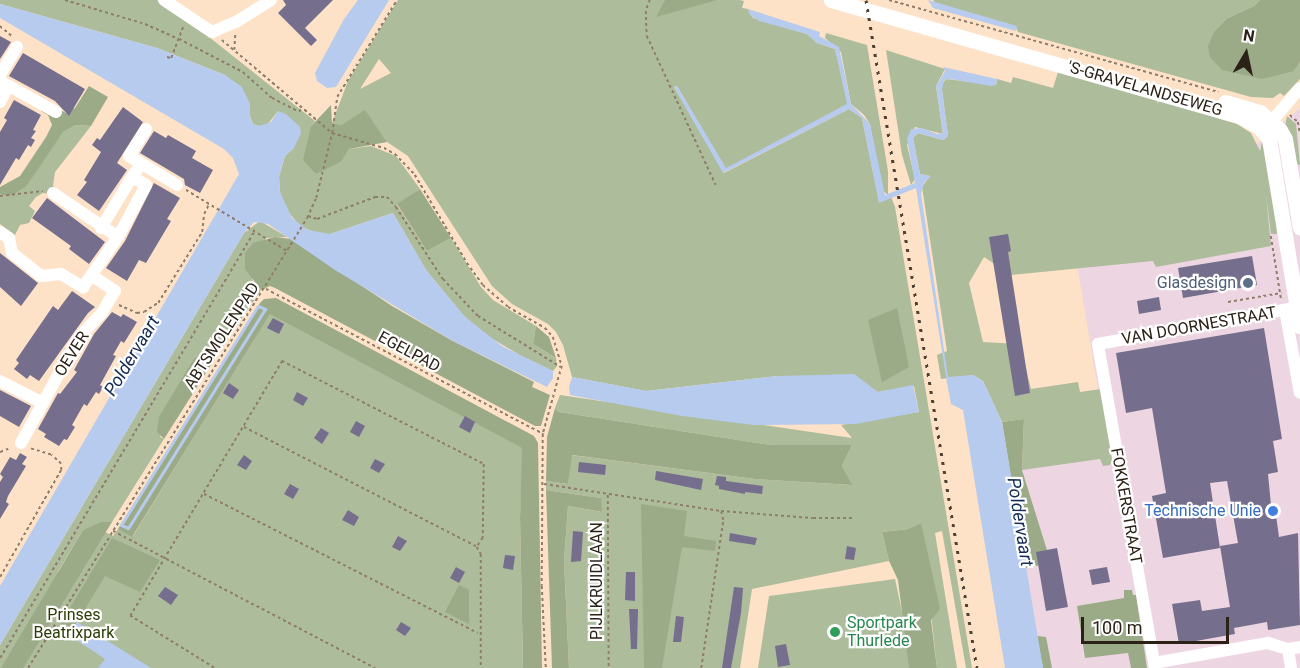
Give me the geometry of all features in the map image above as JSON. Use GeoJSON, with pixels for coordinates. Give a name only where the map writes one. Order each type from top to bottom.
{"type":"FeatureCollection","features":[{"type":"Feature","properties":{"kind":"main road","name":"'S-GRAVELANDSEWEG"},"geometry":{"type":"LineString","coordinates":[[831,0],[1239,116],[1273,121]]}},
{"type":"Feature","properties":{"kind":"main road","name":"'S-GRAVELANDSEWEG"},"geometry":{"type":"LineString","coordinates":[[861,0],[1249,108],[1273,121]]}},
{"type":"Feature","properties":{"kind":"main road"},"geometry":{"type":"LineString","coordinates":[[1273,121],[1285,139],[1300,228]]}},
{"type":"Feature","properties":{"kind":"main road"},"geometry":{"type":"LineString","coordinates":[[1273,121],[1269,139],[1287,292],[1300,326]]}},
{"type":"Feature","properties":{"kind":"street"},"geometry":{"type":"LineString","coordinates":[[164,0],[212,32],[236,22],[271,0]]}},
{"type":"Feature","properties":{"kind":"street"},"geometry":{"type":"LineString","coordinates":[[0,75],[17,47]]}},
{"type":"Feature","properties":{"kind":"street"},"geometry":{"type":"LineString","coordinates":[[0,102],[4,83],[56,112]]}},
{"type":"Feature","properties":{"kind":"street"},"geometry":{"type":"LineString","coordinates":[[1273,121],[1300,88]]}},
{"type":"Feature","properties":{"kind":"street"},"geometry":{"type":"LineString","coordinates":[[146,129],[129,156],[177,185]]}},
{"type":"Feature","properties":{"kind":"street"},"geometry":{"type":"LineString","coordinates":[[101,228],[141,164]]}},
{"type":"Feature","properties":{"kind":"street"},"geometry":{"type":"LineString","coordinates":[[0,232],[9,238],[12,253],[41,276],[61,274],[83,287],[93,276],[118,237],[147,185],[132,177]]}},
{"type":"Feature","properties":{"kind":"street"},"geometry":{"type":"LineString","coordinates":[[53,193],[101,228],[118,237]]}},
{"type":"Feature","properties":{"kind":"street"},"geometry":{"type":"LineString","coordinates":[[93,276],[115,291],[110,300]]}},
{"type":"Feature","properties":{"kind":"street","name":"OEVER"},"geometry":{"type":"LineString","coordinates":[[21,443],[84,332],[110,300]]}},
{"type":"Feature","properties":{"kind":"street"},"geometry":{"type":"LineString","coordinates":[[1294,308],[1300,393]]}},
{"type":"Feature","properties":{"kind":"street","name":"VAN DOORNESTRAAT"},"geometry":{"type":"LineString","coordinates":[[1098,344],[1294,308]]}},
{"type":"Feature","properties":{"kind":"street","name":"FOKKERSTRAAT"},"geometry":{"type":"LineString","coordinates":[[1098,344],[1154,665]]}},
{"type":"Feature","properties":{"kind":"street"},"geometry":{"type":"LineString","coordinates":[[0,381],[43,403]]}},
{"type":"Feature","properties":{"kind":"street"},"geometry":{"type":"LineString","coordinates":[[1154,665],[1268,643],[1294,648],[1291,668]]}},
{"type":"Feature","properties":{"kind":"path"},"geometry":{"type":"LineString","coordinates":[[65,0],[145,24],[179,39],[243,72],[272,98],[299,112],[302,108]]}},
{"type":"Feature","properties":{"kind":"path","name":"ABTSMOLENPAD"},"geometry":{"type":"LineString","coordinates":[[28,668],[308,216],[316,198],[332,133],[337,97],[397,0]]}},
{"type":"Feature","properties":{"kind":"path"},"geometry":{"type":"LineString","coordinates":[[650,0],[646,11],[648,36],[716,185]]}},
{"type":"Feature","properties":{"kind":"path","name":"'S-GRAVELANDSEWEG"},"geometry":{"type":"LineString","coordinates":[[889,0],[1217,92]]}},
{"type":"Feature","properties":{"kind":"path"},"geometry":{"type":"LineString","coordinates":[[234,51],[236,22]]}},
{"type":"Feature","properties":{"kind":"path"},"geometry":{"type":"LineString","coordinates":[[0,26],[11,34],[17,47]]}},
{"type":"Feature","properties":{"kind":"path"},"geometry":{"type":"LineString","coordinates":[[212,32],[332,133],[384,148],[408,166],[474,274],[499,300],[545,328],[555,343],[561,367],[543,435],[542,586],[546,668]]}},
{"type":"Feature","properties":{"kind":"path"},"geometry":{"type":"LineString","coordinates":[[171,58],[179,39]]}},
{"type":"Feature","properties":{"kind":"path"},"geometry":{"type":"LineString","coordinates":[[167,57],[176,60]]}},
{"type":"Feature","properties":{"kind":"path"},"geometry":{"type":"LineString","coordinates":[[1273,121],[1295,117],[1300,132]]}},
{"type":"Feature","properties":{"kind":"path"},"geometry":{"type":"LineString","coordinates":[[177,185],[287,249]]}},
{"type":"Feature","properties":{"kind":"path"},"geometry":{"type":"LineString","coordinates":[[0,196],[45,191],[53,193]]}},
{"type":"Feature","properties":{"kind":"path"},"geometry":{"type":"LineString","coordinates":[[308,216],[317,219],[375,196],[387,197],[443,279],[478,316],[561,367]]}},
{"type":"Feature","properties":{"kind":"path"},"geometry":{"type":"LineString","coordinates":[[110,300],[137,313],[144,312],[158,303],[202,232],[204,214],[210,205]]}},
{"type":"Feature","properties":{"kind":"path"},"geometry":{"type":"LineString","coordinates":[[0,658],[255,231]]}},
{"type":"Feature","properties":{"kind":"path"},"geometry":{"type":"LineString","coordinates":[[1271,236],[1294,308]]}},
{"type":"Feature","properties":{"kind":"path","name":"EGELPAD"},"geometry":{"type":"LineString","coordinates":[[265,288],[543,435]]}},
{"type":"Feature","properties":{"kind":"path"},"geometry":{"type":"LineString","coordinates":[[1228,302],[1287,292]]}},
{"type":"Feature","properties":{"kind":"path"},"geometry":{"type":"LineString","coordinates":[[214,668],[130,616],[282,361],[484,464],[483,538],[477,548]]}},
{"type":"Feature","properties":{"kind":"path"},"geometry":{"type":"LineString","coordinates":[[243,427],[477,548],[481,554],[479,633],[481,668]]}},
{"type":"Feature","properties":{"kind":"path"},"geometry":{"type":"LineString","coordinates":[[0,577],[61,470],[61,464],[51,455],[21,443]]}},
{"type":"Feature","properties":{"kind":"path"},"geometry":{"type":"LineString","coordinates":[[543,484],[721,511],[813,518],[855,518]]}},
{"type":"Feature","properties":{"kind":"path"},"geometry":{"type":"LineString","coordinates":[[204,493],[479,633]]}},
{"type":"Feature","properties":{"kind":"path","name":"PIJLKRUIDLAAN"},"geometry":{"type":"LineString","coordinates":[[608,494],[609,668]]}},
{"type":"Feature","properties":{"kind":"path"},"geometry":{"type":"LineString","coordinates":[[701,668],[723,520],[721,511]]}},
{"type":"Feature","properties":{"kind":"path"},"geometry":{"type":"LineString","coordinates":[[112,530],[375,668]]}},
{"type":"Feature","properties":{"kind":"shaded area"},"geometry":{"type":"Polygon","coordinates":[[[1300,108],[1300,668],[1033,668],[999,467],[1108,449],[1077,265],[1256,145],[1300,108]]]}},
{"type":"Feature","properties":{"kind":"green space"},"geometry":{"type":"Polygon","coordinates":[[[0,0],[157,0],[180,14],[315,121],[311,126],[342,161],[349,149],[371,146],[396,156],[420,189],[397,205],[427,251],[451,238],[481,287],[493,300],[536,326],[533,344],[556,358],[557,366],[553,371],[523,357],[486,335],[464,316],[426,270],[393,213],[330,234],[318,234],[300,226],[285,208],[280,192],[279,177],[285,156],[294,148],[278,111],[267,125],[253,124],[250,104],[225,75],[157,48],[0,4],[0,0]]]}},
{"type":"Feature","properties":{"kind":"green space"},"geometry":{"type":"Polygon","coordinates":[[[398,0],[740,0],[744,1],[742,8],[748,9],[753,18],[807,34],[817,43],[835,49],[848,104],[726,169],[677,86],[674,87],[724,173],[849,109],[862,118],[879,202],[891,197],[895,207],[972,668],[966,668],[942,531],[935,533],[957,668],[937,668],[921,523],[908,529],[882,532],[889,561],[752,589],[740,668],[569,668],[564,561],[568,506],[601,512],[601,498],[546,490],[546,481],[568,484],[571,455],[755,479],[851,485],[842,466],[852,445],[771,445],[559,412],[555,408],[560,395],[852,438],[841,425],[919,412],[914,386],[878,392],[867,385],[778,376],[646,391],[572,377],[563,345],[556,332],[548,324],[512,304],[492,286],[408,156],[387,142],[365,111],[341,125],[332,123],[348,81],[398,0]],[[379,59],[360,89],[391,73],[379,59]]]}},
{"type":"Feature","properties":{"kind":"green space"},"geometry":{"type":"Polygon","coordinates":[[[665,0],[717,0],[656,17],[665,0]]]}},
{"type":"Feature","properties":{"kind":"green space"},"geometry":{"type":"Polygon","coordinates":[[[933,0],[1260,0],[1254,6],[1228,18],[1294,71],[1300,62],[1300,79],[1284,96],[1280,93],[1273,98],[1251,97],[1018,32],[1016,28],[937,5],[933,0]]]}},
{"type":"Feature","properties":{"kind":"green space"},"geometry":{"type":"Polygon","coordinates":[[[1260,0],[1300,0],[1300,62],[1294,71],[1262,79],[1222,70],[1210,57],[1208,46],[1214,32],[1228,18],[1254,6],[1260,0]]]}},
{"type":"Feature","properties":{"kind":"green space"},"geometry":{"type":"Polygon","coordinates":[[[826,33],[867,45],[888,171],[888,195],[882,190],[870,124],[864,115],[851,104],[841,52],[825,38],[826,33]]]}},
{"type":"Feature","properties":{"kind":"green space"},"geometry":{"type":"Polygon","coordinates":[[[886,50],[945,69],[936,86],[943,134],[915,127],[907,145],[915,179],[911,185],[902,155],[886,50]]]}},
{"type":"Feature","properties":{"kind":"green space"},"geometry":{"type":"Polygon","coordinates":[[[1059,69],[1237,124],[1251,133],[1260,151],[1263,138],[1274,192],[1277,234],[1271,234],[1266,195],[1271,246],[1156,267],[1153,261],[1011,275],[984,257],[969,283],[983,342],[1020,344],[1031,389],[1078,382],[1080,392],[1101,389],[1113,459],[1110,465],[1103,466],[1100,459],[1022,470],[1024,419],[1002,422],[983,381],[973,375],[941,379],[937,355],[947,351],[922,187],[930,176],[920,174],[913,138],[918,133],[943,140],[948,136],[942,90],[942,84],[946,79],[996,85],[997,79],[1011,83],[1013,77],[1053,88],[1059,69]]]}},
{"type":"Feature","properties":{"kind":"green space"},"geometry":{"type":"Polygon","coordinates":[[[89,86],[108,97],[91,126],[76,125],[63,132],[26,187],[9,197],[0,194],[0,187],[20,176],[52,125],[48,115],[41,111],[46,102],[66,113],[75,108],[89,86]]]}},
{"type":"Feature","properties":{"kind":"green space"},"geometry":{"type":"Polygon","coordinates":[[[331,105],[332,123],[341,125],[365,110],[387,142],[349,149],[342,161],[316,174],[303,160],[311,126],[331,105]]]}},
{"type":"Feature","properties":{"kind":"green space"},"geometry":{"type":"Polygon","coordinates":[[[1287,116],[1296,124],[1300,165],[1297,164],[1285,127],[1287,116]]]}},
{"type":"Feature","properties":{"kind":"green space"},"geometry":{"type":"Polygon","coordinates":[[[76,125],[91,126],[55,172],[53,186],[56,188],[51,194],[43,193],[36,197],[29,206],[35,211],[29,223],[20,225],[15,235],[0,224],[0,194],[9,197],[26,187],[63,132],[76,125]]]}},
{"type":"Feature","properties":{"kind":"green space"},"geometry":{"type":"Polygon","coordinates":[[[420,189],[451,238],[427,251],[397,204],[420,189]]]}},
{"type":"Feature","properties":{"kind":"green space","name":"Prinses Beatrixpark"},"geometry":{"type":"Polygon","coordinates":[[[260,221],[287,237],[266,238],[252,280],[261,290],[218,354],[209,352],[194,358],[179,384],[160,437],[164,439],[112,522],[83,530],[57,573],[99,542],[105,532],[113,536],[118,529],[133,536],[270,313],[523,448],[520,519],[523,668],[0,668],[0,645],[244,233],[260,221]]]}},
{"type":"Feature","properties":{"kind":"green space"},"geometry":{"type":"Polygon","coordinates":[[[275,237],[291,239],[392,306],[451,340],[534,382],[532,387],[550,395],[541,426],[535,426],[275,288],[270,286],[261,290],[245,269],[245,253],[253,243],[275,237]]]}},
{"type":"Feature","properties":{"kind":"green space"},"geometry":{"type":"Polygon","coordinates":[[[276,298],[534,436],[538,443],[542,668],[523,668],[520,519],[522,448],[270,314],[132,537],[118,529],[260,303],[264,299],[276,298]]]}},
{"type":"Feature","properties":{"kind":"green space"},"geometry":{"type":"Polygon","coordinates":[[[897,308],[909,367],[882,382],[868,320],[897,308]]]}},
{"type":"Feature","properties":{"kind":"green space"},"geometry":{"type":"Polygon","coordinates":[[[536,326],[549,337],[556,358],[533,344],[536,326]]]}},
{"type":"Feature","properties":{"kind":"green space"},"geometry":{"type":"Polygon","coordinates":[[[209,352],[218,354],[164,439],[157,432],[159,417],[194,358],[209,352]]]}},
{"type":"Feature","properties":{"kind":"green space"},"geometry":{"type":"Polygon","coordinates":[[[555,408],[559,412],[771,445],[852,445],[842,466],[852,485],[755,479],[572,455],[568,484],[546,481],[547,437],[555,408]]]}},
{"type":"Feature","properties":{"kind":"green space"},"geometry":{"type":"Polygon","coordinates":[[[1024,419],[1022,470],[1051,563],[1026,568],[1002,422],[1024,419]]]}},
{"type":"Feature","properties":{"kind":"green space"},"geometry":{"type":"Polygon","coordinates":[[[546,490],[601,498],[602,512],[568,506],[564,561],[569,668],[552,668],[546,490]]]}},
{"type":"Feature","properties":{"kind":"green space"},"geometry":{"type":"Polygon","coordinates":[[[641,504],[687,511],[684,536],[716,541],[715,551],[682,547],[662,668],[644,668],[641,504]]]}},
{"type":"Feature","properties":{"kind":"green space"},"geometry":{"type":"Polygon","coordinates":[[[101,522],[112,522],[23,668],[1,668],[83,530],[101,522]]]}},
{"type":"Feature","properties":{"kind":"green space"},"geometry":{"type":"Polygon","coordinates":[[[921,523],[940,609],[931,620],[937,668],[909,668],[898,580],[889,561],[882,532],[908,529],[921,523]]]}},
{"type":"Feature","properties":{"kind":"green space","name":"Prinses Beatrixpark"},"geometry":{"type":"Polygon","coordinates":[[[112,538],[160,560],[140,592],[105,576],[70,634],[59,626],[112,538]]]}},
{"type":"Feature","properties":{"kind":"green space","name":"Sportpark Thurlede"},"geometry":{"type":"Polygon","coordinates":[[[895,579],[914,668],[758,668],[769,596],[895,579]]]}},
{"type":"Feature","properties":{"kind":"green space"},"geometry":{"type":"Polygon","coordinates":[[[459,585],[469,590],[469,624],[445,612],[459,585]]]}},
{"type":"Feature","properties":{"kind":"green space"},"geometry":{"type":"Polygon","coordinates":[[[1124,590],[1132,590],[1133,595],[1136,595],[1147,668],[1131,668],[1128,653],[1085,658],[1077,606],[1124,598],[1124,590]]]}},
{"type":"Feature","properties":{"kind":"green space"},"geometry":{"type":"Polygon","coordinates":[[[1037,636],[1046,637],[1052,668],[1043,668],[1037,636]]]}},
{"type":"Feature","properties":{"kind":"water"},"geometry":{"type":"Polygon","coordinates":[[[358,0],[389,0],[336,87],[327,88],[317,81],[315,73],[344,19],[358,0]]]}},
{"type":"Feature","properties":{"kind":"water"},"geometry":{"type":"Polygon","coordinates":[[[928,0],[1017,26],[1016,31],[933,8],[928,0]]]}},
{"type":"Feature","properties":{"kind":"water"},"geometry":{"type":"Polygon","coordinates":[[[0,4],[157,48],[225,75],[242,87],[250,104],[250,117],[253,124],[259,126],[271,122],[278,111],[286,114],[300,127],[301,133],[294,148],[285,156],[279,177],[280,192],[292,218],[308,230],[330,234],[393,213],[426,270],[464,316],[502,346],[553,371],[553,378],[547,387],[451,340],[335,270],[268,224],[254,222],[244,233],[0,645],[0,586],[239,174],[233,158],[224,149],[0,18],[0,4]]]}},
{"type":"Feature","properties":{"kind":"water"},"geometry":{"type":"Polygon","coordinates":[[[748,9],[820,32],[819,36],[839,47],[851,104],[870,124],[885,195],[915,183],[907,139],[911,129],[922,128],[937,134],[943,133],[936,86],[945,71],[943,67],[997,79],[996,85],[991,86],[944,80],[942,90],[948,136],[943,140],[918,133],[913,138],[920,174],[931,176],[924,183],[921,194],[948,377],[973,375],[983,381],[1002,422],[1043,668],[1005,668],[963,410],[951,404],[916,188],[879,203],[862,118],[849,109],[723,173],[674,87],[677,86],[726,168],[847,104],[835,49],[817,43],[807,34],[759,21],[750,15],[748,9]]]}},
{"type":"Feature","properties":{"kind":"water"},"geometry":{"type":"Polygon","coordinates":[[[854,374],[878,392],[913,385],[919,412],[856,424],[753,425],[682,416],[570,395],[569,387],[572,377],[647,391],[778,376],[854,374]]]}},
{"type":"Feature","properties":{"kind":"water"},"geometry":{"type":"Polygon","coordinates":[[[77,622],[151,668],[98,668],[105,659],[69,635],[77,622]]]}},
{"type":"Feature","properties":{"kind":"building"},"geometry":{"type":"Polygon","coordinates":[[[283,0],[333,0],[305,28],[317,40],[311,46],[278,13],[286,5],[283,0]]]}},
{"type":"Feature","properties":{"kind":"building"},"geometry":{"type":"Polygon","coordinates":[[[0,36],[11,42],[0,59],[0,36]]]}},
{"type":"Feature","properties":{"kind":"building"},"geometry":{"type":"Polygon","coordinates":[[[23,53],[85,89],[69,116],[55,101],[9,76],[23,53]]]}},
{"type":"Feature","properties":{"kind":"building"},"geometry":{"type":"Polygon","coordinates":[[[14,100],[41,115],[33,130],[36,131],[31,138],[35,140],[31,147],[28,145],[19,160],[16,158],[0,185],[0,132],[7,120],[4,118],[14,100]]]}},
{"type":"Feature","properties":{"kind":"building"},"geometry":{"type":"Polygon","coordinates":[[[123,107],[143,122],[117,163],[127,170],[99,211],[77,195],[87,182],[84,180],[101,152],[92,145],[97,138],[100,140],[123,107]]]}},
{"type":"Feature","properties":{"kind":"building"},"geometry":{"type":"Polygon","coordinates":[[[154,131],[166,138],[168,135],[196,151],[192,158],[213,170],[200,193],[185,185],[184,179],[140,153],[154,131]]]}},
{"type":"Feature","properties":{"kind":"building"},"geometry":{"type":"Polygon","coordinates":[[[154,183],[180,198],[167,219],[171,221],[146,263],[139,260],[127,281],[106,268],[125,241],[154,183]]]}},
{"type":"Feature","properties":{"kind":"building"},"geometry":{"type":"Polygon","coordinates":[[[47,198],[105,242],[89,264],[69,249],[71,246],[32,218],[47,198]]]}},
{"type":"Feature","properties":{"kind":"building"},"geometry":{"type":"Polygon","coordinates":[[[1008,234],[1011,251],[1008,252],[1030,393],[1015,396],[989,237],[1008,234]]]}},
{"type":"Feature","properties":{"kind":"building"},"geometry":{"type":"Polygon","coordinates":[[[0,253],[38,283],[21,306],[0,287],[0,253]]]}},
{"type":"Feature","properties":{"kind":"building"},"geometry":{"type":"Polygon","coordinates":[[[1252,256],[1257,285],[1183,298],[1178,268],[1252,256]]]}},
{"type":"Feature","properties":{"kind":"building"},"geometry":{"type":"Polygon","coordinates":[[[72,291],[95,307],[88,313],[39,381],[30,375],[27,379],[14,369],[19,363],[16,360],[53,306],[58,310],[72,291]]]}},
{"type":"Feature","properties":{"kind":"building"},"geometry":{"type":"Polygon","coordinates":[[[1159,297],[1161,310],[1139,314],[1137,301],[1159,297]]]}},
{"type":"Feature","properties":{"kind":"building"},"geometry":{"type":"Polygon","coordinates":[[[112,312],[121,317],[123,314],[137,322],[124,343],[121,341],[113,355],[116,356],[100,385],[103,387],[99,394],[96,392],[87,406],[84,404],[72,425],[75,427],[67,440],[64,439],[59,446],[44,437],[46,434],[38,429],[58,393],[60,394],[77,372],[74,370],[94,334],[112,312]]]}},
{"type":"Feature","properties":{"kind":"building"},"geometry":{"type":"Polygon","coordinates":[[[273,318],[284,324],[279,334],[267,328],[273,318]]]}},
{"type":"Feature","properties":{"kind":"building"},"geometry":{"type":"Polygon","coordinates":[[[1264,328],[1282,439],[1273,441],[1278,472],[1268,474],[1271,505],[1275,508],[1279,537],[1298,533],[1300,625],[1268,630],[1267,622],[1234,628],[1235,634],[1179,644],[1172,604],[1200,600],[1202,611],[1230,607],[1220,546],[1238,543],[1227,481],[1210,483],[1220,548],[1163,558],[1152,496],[1166,493],[1152,408],[1126,413],[1116,353],[1264,328]]]}},
{"type":"Feature","properties":{"kind":"building"},"geometry":{"type":"Polygon","coordinates":[[[229,383],[239,390],[233,399],[223,393],[229,383]]]}},
{"type":"Feature","properties":{"kind":"building"},"geometry":{"type":"Polygon","coordinates":[[[0,390],[31,406],[19,427],[0,416],[0,390]]]}},
{"type":"Feature","properties":{"kind":"building"},"geometry":{"type":"Polygon","coordinates":[[[297,392],[308,398],[303,406],[293,400],[297,392]]]}},
{"type":"Feature","properties":{"kind":"building"},"geometry":{"type":"Polygon","coordinates":[[[465,416],[475,422],[470,433],[459,427],[465,416]]]}},
{"type":"Feature","properties":{"kind":"building"},"geometry":{"type":"Polygon","coordinates":[[[356,421],[365,426],[359,437],[350,432],[356,421]]]}},
{"type":"Feature","properties":{"kind":"building"},"geometry":{"type":"Polygon","coordinates":[[[321,428],[329,433],[322,444],[314,438],[321,428]]]}},
{"type":"Feature","properties":{"kind":"building"},"geometry":{"type":"Polygon","coordinates":[[[20,453],[27,457],[22,464],[26,466],[8,496],[6,502],[9,504],[0,519],[0,482],[3,477],[0,474],[10,457],[16,460],[20,453]]]}},
{"type":"Feature","properties":{"kind":"building"},"geometry":{"type":"Polygon","coordinates":[[[244,455],[252,461],[246,470],[237,465],[244,455]]]}},
{"type":"Feature","properties":{"kind":"building"},"geometry":{"type":"Polygon","coordinates":[[[375,459],[385,464],[379,473],[370,468],[375,459]]]}},
{"type":"Feature","properties":{"kind":"building"},"geometry":{"type":"Polygon","coordinates":[[[579,462],[606,465],[605,475],[578,472],[579,462]]]}},
{"type":"Feature","properties":{"kind":"building"},"geometry":{"type":"Polygon","coordinates":[[[656,471],[703,479],[701,490],[655,480],[656,471]]]}},
{"type":"Feature","properties":{"kind":"building"},"geometry":{"type":"Polygon","coordinates":[[[717,476],[726,477],[726,481],[763,486],[762,494],[745,492],[745,494],[719,489],[719,486],[715,485],[717,476]]]}},
{"type":"Feature","properties":{"kind":"building"},"geometry":{"type":"Polygon","coordinates":[[[290,484],[299,489],[293,499],[284,494],[290,484]]]}},
{"type":"Feature","properties":{"kind":"building"},"geometry":{"type":"Polygon","coordinates":[[[348,510],[359,517],[354,526],[342,520],[348,510]]]}},
{"type":"Feature","properties":{"kind":"building"},"geometry":{"type":"Polygon","coordinates":[[[573,531],[583,532],[581,561],[571,562],[573,531]]]}},
{"type":"Feature","properties":{"kind":"building"},"geometry":{"type":"Polygon","coordinates":[[[730,533],[757,538],[755,545],[729,541],[730,533]]]}},
{"type":"Feature","properties":{"kind":"building"},"geometry":{"type":"Polygon","coordinates":[[[398,536],[407,541],[400,551],[392,547],[398,536]]]}},
{"type":"Feature","properties":{"kind":"building"},"geometry":{"type":"Polygon","coordinates":[[[847,546],[856,548],[854,560],[845,559],[847,546]]]}},
{"type":"Feature","properties":{"kind":"building"},"geometry":{"type":"Polygon","coordinates":[[[1057,548],[1068,607],[1046,611],[1036,552],[1057,548]]]}},
{"type":"Feature","properties":{"kind":"building"},"geometry":{"type":"Polygon","coordinates":[[[505,555],[515,556],[513,570],[503,568],[505,555]]]}},
{"type":"Feature","properties":{"kind":"building"},"geometry":{"type":"Polygon","coordinates":[[[456,567],[465,572],[459,583],[450,578],[456,567]]]}},
{"type":"Feature","properties":{"kind":"building"},"geometry":{"type":"Polygon","coordinates":[[[1107,567],[1110,582],[1092,585],[1089,570],[1107,567]]]}},
{"type":"Feature","properties":{"kind":"building"},"geometry":{"type":"Polygon","coordinates":[[[626,572],[635,572],[635,601],[625,600],[626,572]]]}},
{"type":"Feature","properties":{"kind":"building"},"geometry":{"type":"Polygon","coordinates":[[[165,587],[178,595],[171,605],[158,596],[165,587]]]}},
{"type":"Feature","properties":{"kind":"building"},"geometry":{"type":"Polygon","coordinates":[[[734,587],[743,588],[741,613],[731,668],[722,668],[734,587]]]}},
{"type":"Feature","properties":{"kind":"building"},"geometry":{"type":"Polygon","coordinates":[[[629,609],[638,609],[637,649],[631,649],[629,609]]]}},
{"type":"Feature","properties":{"kind":"building"},"geometry":{"type":"Polygon","coordinates":[[[676,616],[684,617],[681,642],[673,642],[676,616]]]}},
{"type":"Feature","properties":{"kind":"building"},"geometry":{"type":"Polygon","coordinates":[[[401,622],[411,628],[405,636],[396,630],[401,622]]]}},
{"type":"Feature","properties":{"kind":"building"},"geometry":{"type":"Polygon","coordinates":[[[786,644],[790,665],[778,667],[775,646],[786,644]]]}},
{"type":"Feature","properties":{"kind":"waterway"},"geometry":{"type":"LineString","coordinates":[[258,306],[265,309],[128,528],[121,525],[258,306]]}},
{"type":"Feature","properties":{"kind":"railway"},"geometry":{"type":"LineString","coordinates":[[866,0],[977,668]]}},
{"type":"Feature","properties":{"kind":"place","name":"Glasdesign"},"geometry":{"type":"Point","coordinates":[1248,283]}},
{"type":"Feature","properties":{"kind":"place","name":"Technische Unie"},"geometry":{"type":"Point","coordinates":[1273,511]}},
{"type":"Feature","properties":{"kind":"place","name":"Sportpark Thurlede"},"geometry":{"type":"Point","coordinates":[835,632]}},
{"type":"Feature","properties":{"kind":"water label","name":"Poldervaart"},"geometry":{"type":"Point","coordinates":[132,356]}},
{"type":"Feature","properties":{"kind":"water label","name":"Poldervaart"},"geometry":{"type":"Point","coordinates":[1020,522]}}]}
